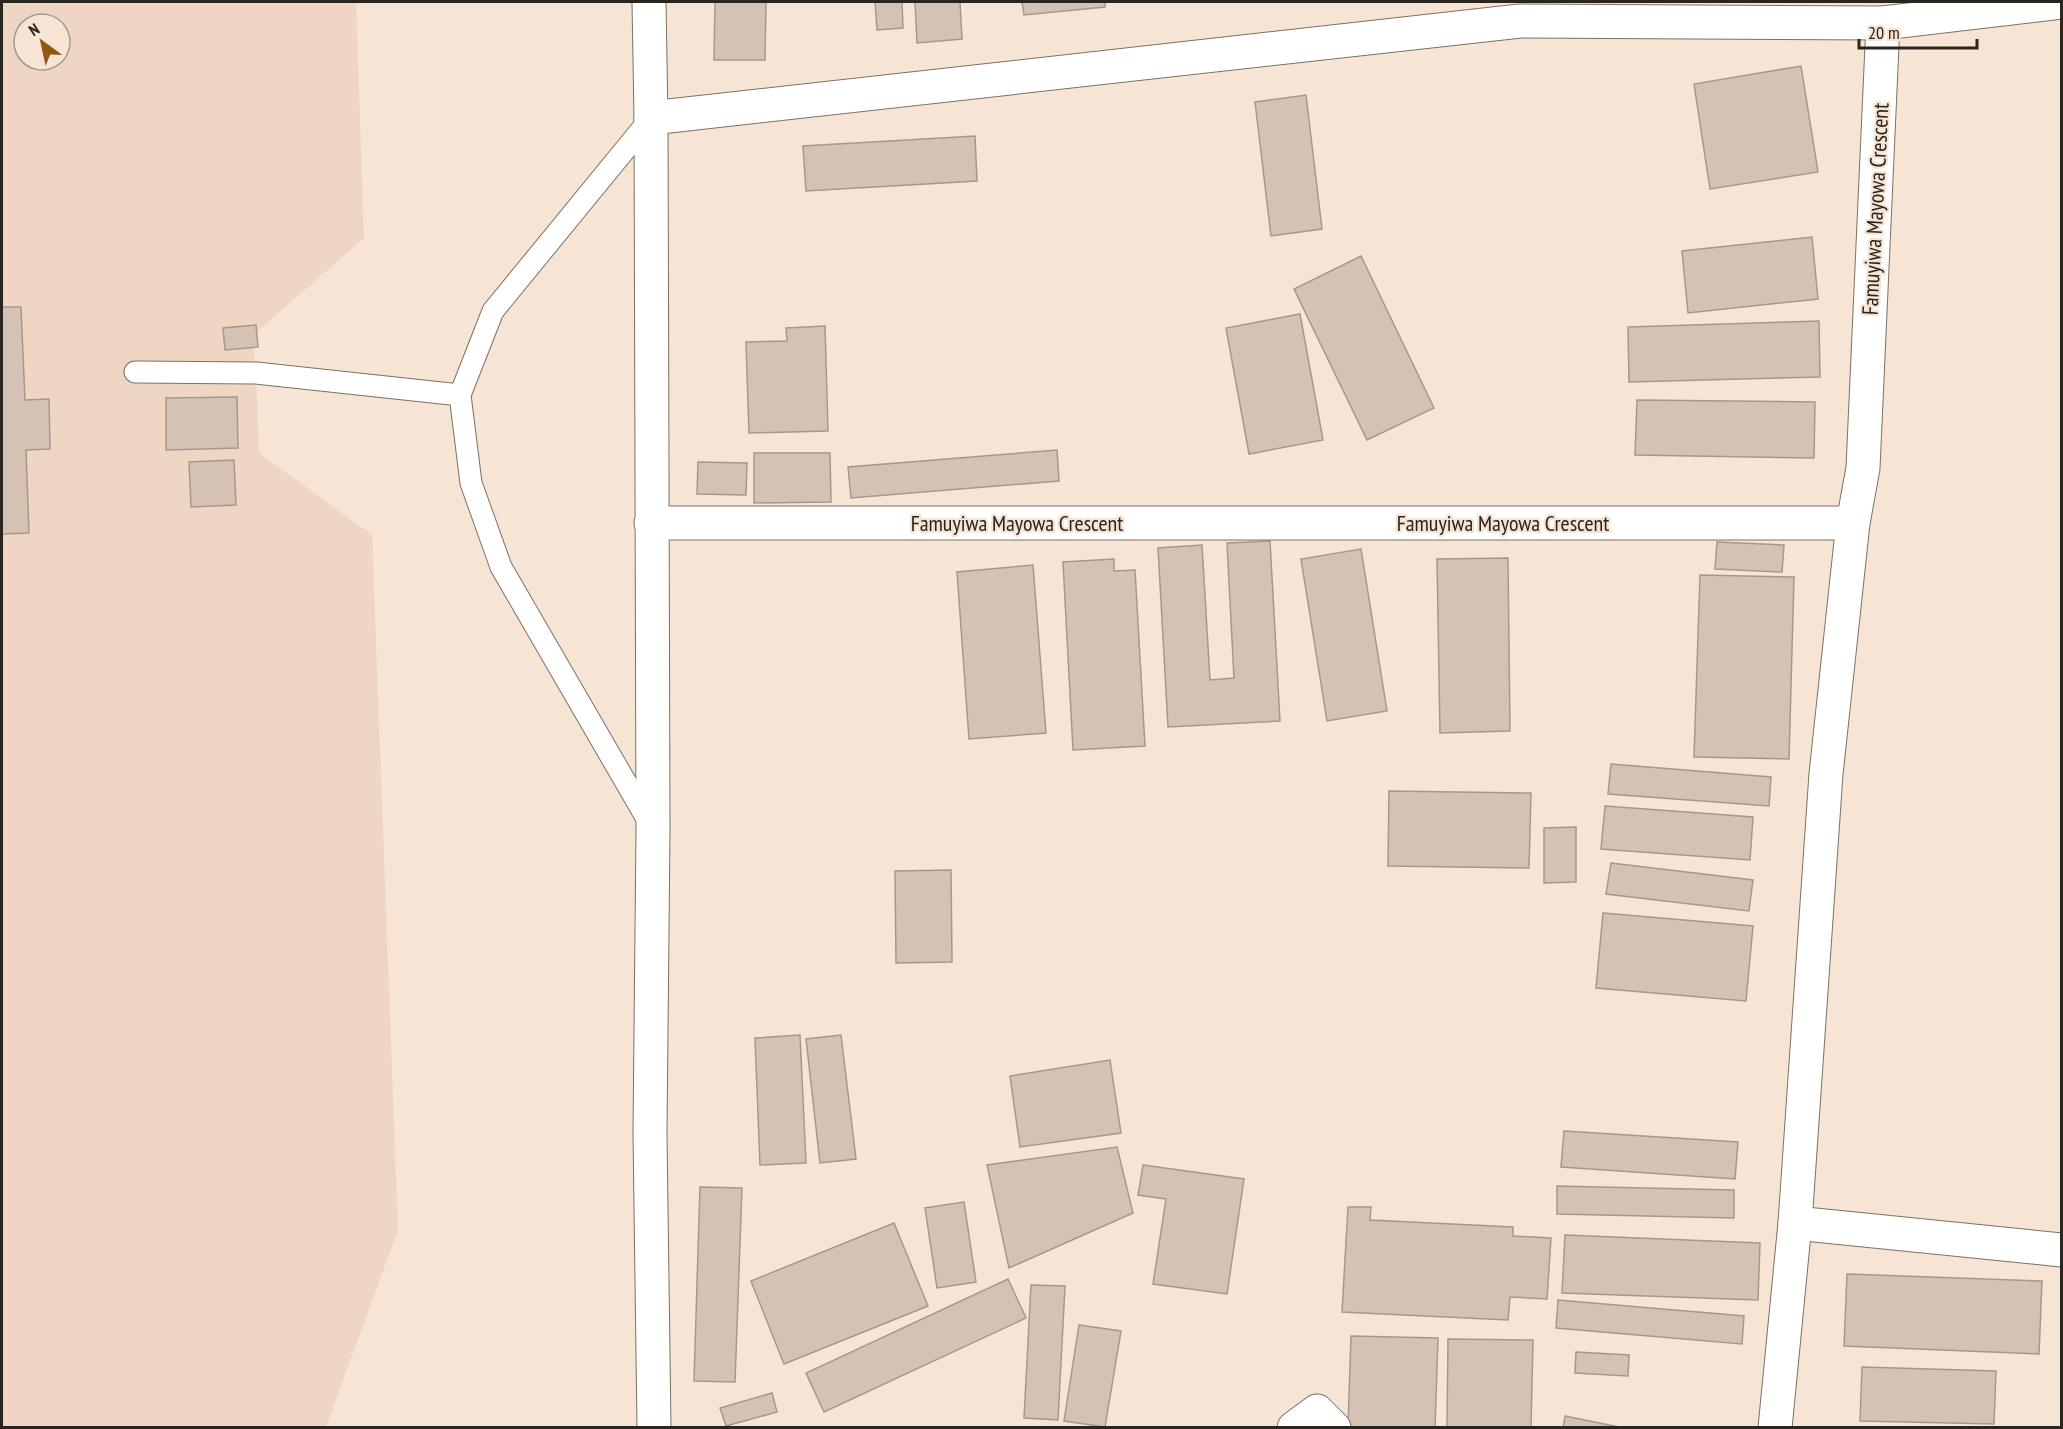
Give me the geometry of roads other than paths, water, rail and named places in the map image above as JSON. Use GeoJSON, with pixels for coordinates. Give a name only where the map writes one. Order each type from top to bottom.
{"type":"FeatureCollection","features":[{"type":"Feature","properties":{"kind":"street"},"geometry":{"type":"LineString","coordinates":[[649,2],[653,830],[650,1133],[654,1428]]}},
{"type":"Feature","properties":{"kind":"street"},"geometry":{"type":"LineString","coordinates":[[651,118],[1520,11],[1883,23],[2061,2]]}},
{"type":"Feature","properties":{"kind":"street","name":"Famuyiwa Mayowa Crescent"},"geometry":{"type":"LineString","coordinates":[[651,523],[1854,523],[1863,468],[1883,23]]}},
{"type":"Feature","properties":{"kind":"street"},"geometry":{"type":"LineString","coordinates":[[1775,1428],[1795,1223],[1826,774],[1854,523]]}},
{"type":"Feature","properties":{"kind":"street"},"geometry":{"type":"LineString","coordinates":[[1795,1223],[2061,1250]]}},
{"type":"Feature","properties":{"kind":"street"},"geometry":{"type":"LineString","coordinates":[[1294,1428],[1317,1411],[1334,1428]]}},
{"type":"Feature","properties":{"kind":"lane"},"geometry":{"type":"LineString","coordinates":[[651,118],[493,311],[460,395],[471,483],[501,567],[653,830]]}},
{"type":"Feature","properties":{"kind":"lane"},"geometry":{"type":"LineString","coordinates":[[135,372],[256,373],[460,395]]}}]}
